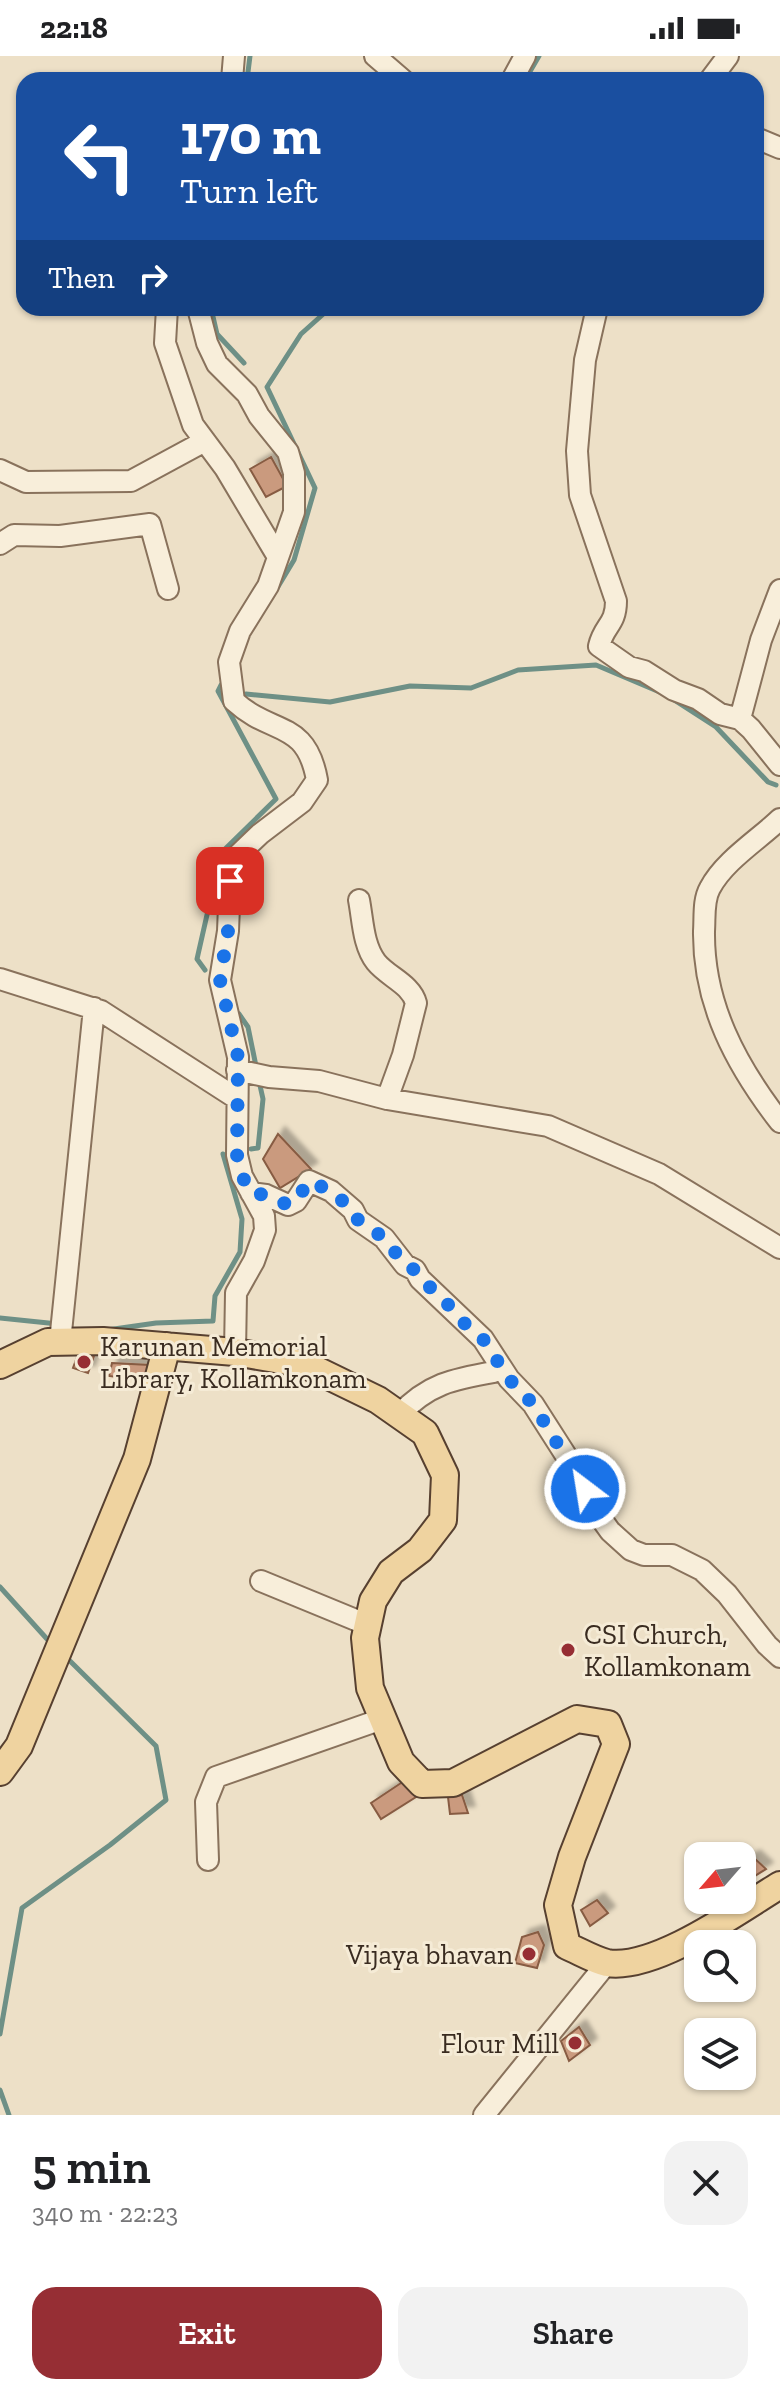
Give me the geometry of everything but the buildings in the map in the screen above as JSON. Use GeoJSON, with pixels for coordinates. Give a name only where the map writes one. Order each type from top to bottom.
{"type":"FeatureCollection","features":[{"type":"Feature","properties":{"kind":"main road"},"geometry":{"type":"LineString","coordinates":[[0,1365],[60,1339],[235,1352],[304,1364],[378,1400],[425,1433],[445,1475],[443,1520],[420,1550],[391,1572],[373,1601],[365,1638],[370,1688],[401,1762],[422,1784],[453,1783],[577,1719],[608,1724],[616,1744],[572,1857],[558,1905],[567,1946],[607,1963],[635,1962],[670,1949],[723,1921],[780,1885]]}},
{"type":"Feature","properties":{"kind":"main road"},"geometry":{"type":"LineString","coordinates":[[0,1772],[19,1746],[137,1459],[167,1346]]}},
{"type":"Feature","properties":{"kind":"street"},"geometry":{"type":"LineString","coordinates":[[375,56],[394,72]]}},
{"type":"Feature","properties":{"kind":"street"},"geometry":{"type":"LineString","coordinates":[[167,316],[165,343],[193,425],[225,468],[278,557]]}},
{"type":"Feature","properties":{"kind":"street"},"geometry":{"type":"LineString","coordinates":[[200,316],[207,343],[217,364],[247,394],[259,416],[288,452],[294,473],[294,512],[268,586],[240,631],[229,662],[234,701],[250,715],[301,739],[313,757],[317,780],[302,802],[237,856],[230,881],[228,931],[220,980],[242,1071],[236,1098],[237,1155],[242,1176],[264,1216],[265,1230],[254,1261],[236,1293],[235,1352]]}},
{"type":"Feature","properties":{"kind":"street"},"geometry":{"type":"LineString","coordinates":[[595,316],[585,360],[577,451],[580,495],[616,601],[616,617],[604,632],[599,646],[629,667],[644,671],[720,714],[740,719],[780,765]]}},
{"type":"Feature","properties":{"kind":"street"},"geometry":{"type":"LineString","coordinates":[[0,470],[26,482],[131,481],[205,441]]}},
{"type":"Feature","properties":{"kind":"street"},"geometry":{"type":"LineString","coordinates":[[0,544],[14,535],[60,536],[150,524],[168,589]]}},
{"type":"Feature","properties":{"kind":"street"},"geometry":{"type":"LineString","coordinates":[[740,719],[761,640],[780,590]]}},
{"type":"Feature","properties":{"kind":"street"},"geometry":{"type":"LineString","coordinates":[[780,819],[711,885],[706,896],[704,956],[718,1020],[757,1094],[780,1122]]}},
{"type":"Feature","properties":{"kind":"street"},"geometry":{"type":"LineString","coordinates":[[359,900],[367,945],[377,963],[414,995],[416,1003],[403,1055],[387,1099]]}},
{"type":"Feature","properties":{"kind":"street"},"geometry":{"type":"LineString","coordinates":[[0,979],[94,1008],[236,1098]]}},
{"type":"Feature","properties":{"kind":"street"},"geometry":{"type":"LineString","coordinates":[[60,1339],[94,1008]]}},
{"type":"Feature","properties":{"kind":"street"},"geometry":{"type":"LineString","coordinates":[[242,1071],[269,1077],[319,1081],[387,1099],[548,1126],[659,1174],[780,1248]]}},
{"type":"Feature","properties":{"kind":"street"},"geometry":{"type":"LineString","coordinates":[[251,1193],[266,1195],[288,1205],[296,1201],[309,1181],[331,1191],[353,1210],[358,1220],[384,1238],[405,1265],[415,1270],[457,1317],[483,1339],[509,1379],[533,1404],[610,1531],[631,1550],[644,1555],[672,1555],[702,1570],[720,1586],[780,1657]]}},
{"type":"Feature","properties":{"kind":"street"},"geometry":{"type":"LineString","coordinates":[[399,1415],[414,1398],[427,1390],[454,1379],[494,1372]]}},
{"type":"Feature","properties":{"kind":"street"},"geometry":{"type":"LineString","coordinates":[[261,1581],[368,1625]]}},
{"type":"Feature","properties":{"kind":"street"},"geometry":{"type":"LineString","coordinates":[[208,1860],[206,1802],[216,1777],[382,1719]]}},
{"type":"Feature","properties":{"kind":"street"},"geometry":{"type":"LineString","coordinates":[[484,2115],[607,1963]]}},
{"type":"Feature","properties":{"kind":"waterway"},"geometry":{"type":"LineString","coordinates":[[248,72],[250,56]]}},
{"type":"Feature","properties":{"kind":"waterway"},"geometry":{"type":"LineString","coordinates":[[530,72],[539,56]]}},
{"type":"Feature","properties":{"kind":"waterway"},"geometry":{"type":"LineString","coordinates":[[213,316],[217,334],[244,363]]}},
{"type":"Feature","properties":{"kind":"waterway"},"geometry":{"type":"LineString","coordinates":[[276,590],[294,560],[315,488],[267,387],[301,334],[321,316]]}},
{"type":"Feature","properties":{"kind":"waterway"},"geometry":{"type":"LineString","coordinates":[[246,694],[330,702],[410,686],[471,688],[518,670],[596,665],[662,693]]}},
{"type":"Feature","properties":{"kind":"waterway"},"geometry":{"type":"LineString","coordinates":[[205,970],[197,959],[221,853],[276,799],[218,691],[221,685]]}},
{"type":"Feature","properties":{"kind":"waterway"},"geometry":{"type":"LineString","coordinates":[[671,698],[716,727],[768,782],[776,785]]}},
{"type":"Feature","properties":{"kind":"waterway"},"geometry":{"type":"LineString","coordinates":[[239,1014],[248,1027],[257,1071]]}},
{"type":"Feature","properties":{"kind":"waterway"},"geometry":{"type":"LineString","coordinates":[[251,1149],[258,1148],[263,1099],[259,1081]]}},
{"type":"Feature","properties":{"kind":"waterway"},"geometry":{"type":"LineString","coordinates":[[107,1330],[156,1323],[213,1321],[215,1296],[240,1252],[242,1219],[223,1154]]}},
{"type":"Feature","properties":{"kind":"waterway"},"geometry":{"type":"LineString","coordinates":[[0,1318],[58,1324]]}},
{"type":"Feature","properties":{"kind":"waterway"},"geometry":{"type":"LineString","coordinates":[[0,1587],[47,1639]]}},
{"type":"Feature","properties":{"kind":"waterway"},"geometry":{"type":"LineString","coordinates":[[0,2034],[22,1908],[110,1845],[166,1800],[156,1746],[69,1660]]}},
{"type":"Feature","properties":{"kind":"waterway"},"geometry":{"type":"LineString","coordinates":[[0,2090],[9,2115]]}},
{"type":"Feature","properties":{"kind":"place","name":"Karunan Memorial Library, Kollamkonam"},"geometry":{"type":"Point","coordinates":[84,1362]}},
{"type":"Feature","properties":{"kind":"place","name":"CSI Church, Kollamkonam"},"geometry":{"type":"Point","coordinates":[568,1650]}},
{"type":"Feature","properties":{"kind":"place","name":"Vijaya bhavan"},"geometry":{"type":"Point","coordinates":[529,1954]}},
{"type":"Feature","properties":{"kind":"place","name":"Flour Mill"},"geometry":{"type":"Point","coordinates":[575,2043]}},
{"type":"Feature","properties":{"kind":"route"},"geometry":{"type":"LineString","coordinates":[[230,881],[228,931],[220,980],[238,1057],[237,1155],[242,1176],[251,1193],[266,1195],[288,1205],[296,1201],[309,1181],[331,1191],[353,1210],[358,1220],[384,1238],[405,1265],[415,1270],[457,1317],[483,1339],[509,1379],[533,1404],[585,1489]]}}]}
